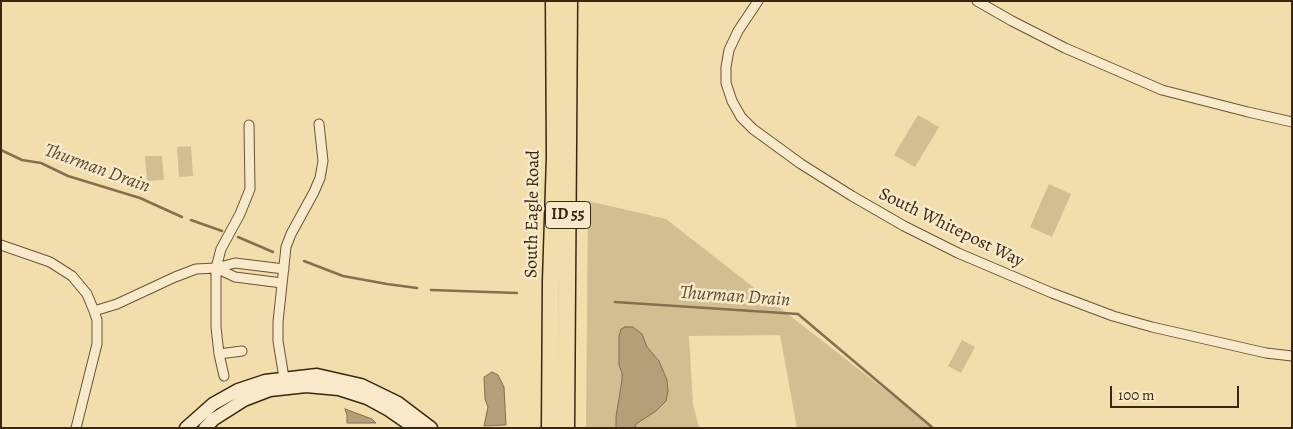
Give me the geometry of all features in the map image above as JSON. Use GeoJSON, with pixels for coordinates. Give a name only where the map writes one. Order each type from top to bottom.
{"type":"FeatureCollection","features":[{"type":"Feature","properties":{"kind":"highway","name":"South Eagle Road"},"geometry":{"type":"LineString","coordinates":[[550,428],[555,147],[554,1]]}},
{"type":"Feature","properties":{"kind":"highway","name":"South Eagle Road"},"geometry":{"type":"LineString","coordinates":[[566,428],[569,1]]}},
{"type":"Feature","properties":{"kind":"highway"},"geometry":{"type":"LineString","coordinates":[[555,147],[559,154],[560,175],[558,287],[563,298],[568,302]]}},
{"type":"Feature","properties":{"kind":"highway"},"geometry":{"type":"LineString","coordinates":[[552,314],[558,320],[560,326],[559,428]]}},
{"type":"Feature","properties":{"kind":"street","name":"South Whitepost Way"},"geometry":{"type":"LineString","coordinates":[[758,1],[729,50],[726,83],[732,101],[741,117],[752,129],[801,164],[904,226],[974,261],[1052,293],[1113,316],[1152,327],[1266,354],[1292,356]]}},
{"type":"Feature","properties":{"kind":"street"},"geometry":{"type":"LineString","coordinates":[[977,1],[1065,48],[1162,90],[1292,122]]}},
{"type":"Feature","properties":{"kind":"street"},"geometry":{"type":"LineString","coordinates":[[285,383],[278,341],[278,322],[286,247],[290,234],[320,178],[323,161],[319,124]]}},
{"type":"Feature","properties":{"kind":"street"},"geometry":{"type":"LineString","coordinates":[[224,376],[216,327],[216,268],[221,249],[240,214],[250,190],[249,125]]}},
{"type":"Feature","properties":{"kind":"street"},"geometry":{"type":"LineString","coordinates":[[1,245],[50,262],[72,276],[86,294],[94,311],[97,320],[97,344],[76,428]]}},
{"type":"Feature","properties":{"kind":"street"},"geometry":{"type":"LineString","coordinates":[[94,311],[117,304],[196,269],[216,268],[235,263],[284,269]]}},
{"type":"Feature","properties":{"kind":"street"},"geometry":{"type":"LineString","coordinates":[[216,268],[235,277],[282,284]]}},
{"type":"Feature","properties":{"kind":"street"},"geometry":{"type":"LineString","coordinates":[[219,354],[242,351]]}},
{"type":"Feature","properties":{"kind":"street"},"geometry":{"type":"LineString","coordinates":[[204,428],[214,419],[244,400],[285,383],[317,375],[361,385],[398,403],[429,427]]}},
{"type":"Feature","properties":{"kind":"street"},"geometry":{"type":"LineString","coordinates":[[186,428],[213,404],[238,390],[265,381],[340,390],[367,398],[390,410],[415,428]]}},
{"type":"Feature","properties":{"kind":"shaded area"},"geometry":{"type":"Polygon","coordinates":[[[918,115],[939,127],[915,167],[894,155],[918,115]]]}},
{"type":"Feature","properties":{"kind":"shaded area"},"geometry":{"type":"Polygon","coordinates":[[[191,146],[193,176],[179,177],[177,147],[191,146]]]}},
{"type":"Feature","properties":{"kind":"shaded area"},"geometry":{"type":"Polygon","coordinates":[[[145,156],[162,156],[164,180],[147,181],[145,156]]]}},
{"type":"Feature","properties":{"kind":"shaded area"},"geometry":{"type":"Polygon","coordinates":[[[1049,184],[1071,194],[1052,237],[1030,227],[1049,184]]]}},
{"type":"Feature","properties":{"kind":"shaded area"},"geometry":{"type":"Polygon","coordinates":[[[588,201],[666,219],[934,428],[797,428],[780,335],[689,336],[693,404],[699,428],[586,428],[588,201]]]}},
{"type":"Feature","properties":{"kind":"shaded area"},"geometry":{"type":"Polygon","coordinates":[[[633,327],[642,334],[647,347],[659,361],[667,380],[668,391],[666,401],[656,411],[636,424],[635,428],[616,428],[622,380],[619,365],[619,336],[621,329],[633,327]]]}},
{"type":"Feature","properties":{"kind":"shaded area"},"geometry":{"type":"Polygon","coordinates":[[[962,340],[975,347],[961,373],[948,366],[962,340]]]}},
{"type":"Feature","properties":{"kind":"shaded area"},"geometry":{"type":"Polygon","coordinates":[[[492,372],[498,375],[504,387],[506,425],[484,426],[488,407],[485,399],[484,377],[492,372]]]}},
{"type":"Feature","properties":{"kind":"shaded area"},"geometry":{"type":"Polygon","coordinates":[[[345,409],[372,419],[376,423],[347,423],[345,409]]]}},
{"type":"Feature","properties":{"kind":"waterway","name":"Thurman Drain"},"geometry":{"type":"LineString","coordinates":[[1,150],[22,160],[41,163],[68,176],[140,198],[182,217]]}},
{"type":"Feature","properties":{"kind":"waterway","name":"Thurman Drain"},"geometry":{"type":"LineString","coordinates":[[191,220],[222,231]]}},
{"type":"Feature","properties":{"kind":"waterway","name":"Thurman Drain"},"geometry":{"type":"LineString","coordinates":[[238,237],[273,252]]}},
{"type":"Feature","properties":{"kind":"waterway","name":"Thurman Drain"},"geometry":{"type":"LineString","coordinates":[[304,261],[343,276],[417,288]]}},
{"type":"Feature","properties":{"kind":"waterway","name":"Thurman Drain"},"geometry":{"type":"LineString","coordinates":[[431,290],[517,293]]}},
{"type":"Feature","properties":{"kind":"waterway","name":"Thurman Drain"},"geometry":{"type":"LineString","coordinates":[[615,302],[798,314],[933,428]]}}]}
